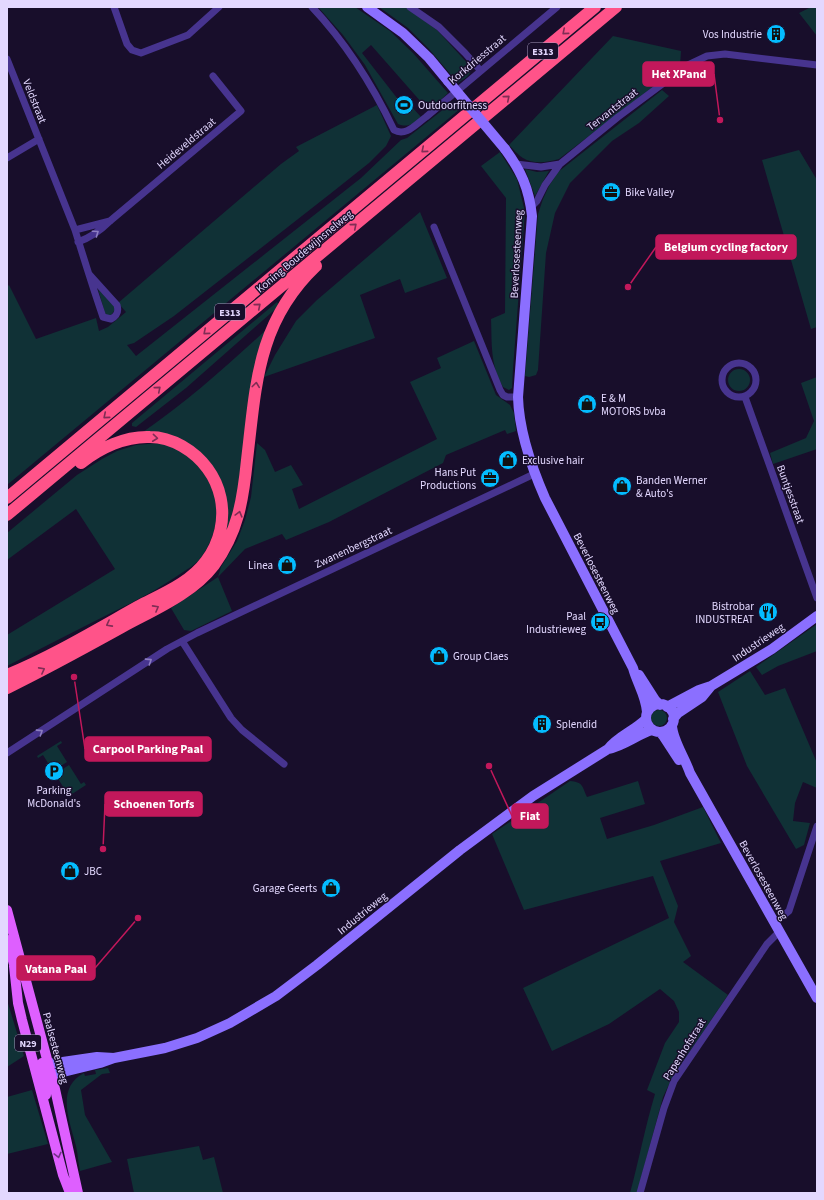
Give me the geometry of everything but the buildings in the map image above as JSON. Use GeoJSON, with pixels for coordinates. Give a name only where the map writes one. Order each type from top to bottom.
{"type":"FeatureCollection","features":[{"type":"Feature","properties":{"kind":"highway","name":"Koning Boudewijnsnelweg"},"geometry":{"type":"LineString","coordinates":[[7,498],[595,7]]}},
{"type":"Feature","properties":{"kind":"highway","name":"Koning Boudewijnsnelweg"},"geometry":{"type":"LineString","coordinates":[[7,515],[616,7]]}},
{"type":"Feature","properties":{"kind":"highway"},"geometry":{"type":"LineString","coordinates":[[7,688],[177,597],[192,586],[213,566],[224,549],[238,517],[244,490],[257,378],[263,351],[272,328],[284,306],[303,280],[319,264],[324,251]]}},
{"type":"Feature","properties":{"kind":"highway"},"geometry":{"type":"LineString","coordinates":[[7,675],[106,625],[192,576],[212,552],[217,541],[222,520],[219,490],[213,475],[205,464],[179,444],[165,439],[151,437],[124,440],[99,450],[47,490],[20,504]]}},
{"type":"Feature","properties":{"kind":"main road","name":"Paalsesteenweg"},"geometry":{"type":"LineString","coordinates":[[7,910],[78,1193]]}},
{"type":"Feature","properties":{"kind":"main road","name":"Paalsesteenweg"},"geometry":{"type":"LineString","coordinates":[[7,940],[48,1070],[45,1091],[50,1111],[48,1118]]}},
{"type":"Feature","properties":{"kind":"main road","name":"Paalsesteenweg"},"geometry":{"type":"LineString","coordinates":[[14,966],[18,1003],[22,1020],[63,1174],[70,1193]]}},
{"type":"Feature","properties":{"kind":"street"},"geometry":{"type":"LineString","coordinates":[[114,7],[127,44],[132,50],[141,53],[188,35],[219,7]]}},
{"type":"Feature","properties":{"kind":"street","name":"Korkdriesstraat"},"geometry":{"type":"LineString","coordinates":[[312,7],[330,26],[355,60],[377,95],[394,130],[399,133],[406,132],[421,121],[557,7]]}},
{"type":"Feature","properties":{"kind":"street","name":"Beverlosesteenweg"},"geometry":{"type":"LineString","coordinates":[[367,7],[408,37],[429,58],[505,149],[516,164],[525,182],[531,206],[531,229],[518,397],[521,427],[525,445],[534,474],[544,498],[633,668],[646,704],[647,715]]}},
{"type":"Feature","properties":{"kind":"street"},"geometry":{"type":"LineString","coordinates":[[410,7],[439,27],[465,52],[480,70]]}},
{"type":"Feature","properties":{"kind":"street","name":"Tervantstraat"},"geometry":{"type":"LineString","coordinates":[[531,206],[537,201],[545,185],[560,164],[618,117],[678,72],[699,59],[715,54],[725,54],[817,64]]}},
{"type":"Feature","properties":{"kind":"street","name":"Veldstraat"},"geometry":{"type":"LineString","coordinates":[[7,59],[39,139],[7,158]]}},
{"type":"Feature","properties":{"kind":"street","name":"Heideveldstraat"},"geometry":{"type":"LineString","coordinates":[[110,221],[241,111],[213,76]]}},
{"type":"Feature","properties":{"kind":"street"},"geometry":{"type":"LineString","coordinates":[[39,139],[75,230],[78,242],[103,317],[108,319],[114,317],[118,311],[117,305],[89,274]]}},
{"type":"Feature","properties":{"kind":"street"},"geometry":{"type":"LineString","coordinates":[[516,164],[541,167],[560,164]]}},
{"type":"Feature","properties":{"kind":"street"},"geometry":{"type":"LineString","coordinates":[[75,230],[110,221]]}},
{"type":"Feature","properties":{"kind":"street"},"geometry":{"type":"LineString","coordinates":[[78,242],[100,231],[110,221]]}},
{"type":"Feature","properties":{"kind":"street"},"geometry":{"type":"LineString","coordinates":[[434,227],[500,390],[503,395],[507,397],[518,397]]}},
{"type":"Feature","properties":{"kind":"street"},"geometry":{"type":"LineString","coordinates":[[742,363],[752,369],[755,373],[756,384],[754,390],[745,397],[734,397],[729,394],[723,385],[724,373],[731,365],[742,363]]}},
{"type":"Feature","properties":{"kind":"street","name":"Buntjesstraat"},"geometry":{"type":"LineString","coordinates":[[745,397],[817,598]]}},
{"type":"Feature","properties":{"kind":"street","name":"Zwanenbergstraat"},"geometry":{"type":"LineString","coordinates":[[7,753],[182,641],[534,474]]}},
{"type":"Feature","properties":{"kind":"street","name":"Industrieweg"},"geometry":{"type":"LineString","coordinates":[[608,750],[614,742],[634,730],[653,706],[663,706],[699,690],[712,686],[772,649],[817,616]]}},
{"type":"Feature","properties":{"kind":"street"},"geometry":{"type":"LineString","coordinates":[[182,641],[231,718],[242,730],[284,764]]}},
{"type":"Feature","properties":{"kind":"street","name":"Beverlosesteenweg"},"geometry":{"type":"LineString","coordinates":[[633,668],[641,677],[655,700],[663,706]]}},
{"type":"Feature","properties":{"kind":"street","name":"Industrieweg"},"geometry":{"type":"LineString","coordinates":[[48,1070],[97,1057],[114,1058],[165,1048],[197,1038],[230,1023],[276,996],[466,846],[533,796],[608,750],[618,747],[646,732],[667,730],[678,713],[702,697],[712,686]]}},
{"type":"Feature","properties":{"kind":"street"},"geometry":{"type":"LineString","coordinates":[[663,706],[672,712],[673,722]]}},
{"type":"Feature","properties":{"kind":"street"},"geometry":{"type":"LineString","coordinates":[[647,715],[646,723],[656,731]]}},
{"type":"Feature","properties":{"kind":"street","name":"Beverlosesteenweg"},"geometry":{"type":"LineString","coordinates":[[673,722],[672,732],[686,760],[690,773],[817,998]]}},
{"type":"Feature","properties":{"kind":"street","name":"Beverlosesteenweg"},"geometry":{"type":"LineString","coordinates":[[656,731],[664,737],[681,763],[690,773]]}},
{"type":"Feature","properties":{"kind":"street"},"geometry":{"type":"LineString","coordinates":[[774,923],[788,911],[817,826]]}},
{"type":"Feature","properties":{"kind":"street","name":"Papenhofstraat"},"geometry":{"type":"LineString","coordinates":[[640,1193],[662,1115],[674,1081],[767,944],[779,932]]}},
{"type":"Feature","properties":{"kind":"green space"},"geometry":{"type":"Polygon","coordinates":[[[318,7],[355,7],[390,31],[413,53],[448,93],[429,111],[371,45],[362,53],[397,98],[402,96],[421,117],[410,125],[405,126],[398,124],[365,65],[343,35],[318,7]]]}},
{"type":"Feature","properties":{"kind":"green space"},"geometry":{"type":"Polygon","coordinates":[[[379,7],[405,7],[437,30],[470,66],[470,72],[466,78],[458,83],[429,49],[408,28],[379,7]]]}},
{"type":"Feature","properties":{"kind":"green space"},"geometry":{"type":"Polygon","coordinates":[[[811,7],[817,7],[817,36],[799,13],[811,7]]]}},
{"type":"Feature","properties":{"kind":"green space"},"geometry":{"type":"Polygon","coordinates":[[[613,36],[681,51],[680,66],[559,159],[546,162],[532,162],[517,154],[509,145],[613,36]]]}},
{"type":"Feature","properties":{"kind":"green space"},"geometry":{"type":"Polygon","coordinates":[[[662,90],[669,96],[639,123],[612,141],[570,183],[555,213],[546,253],[538,370],[536,375],[529,377],[525,376],[538,214],[549,186],[558,172],[662,90]]]}},
{"type":"Feature","properties":{"kind":"green space"},"geometry":{"type":"Polygon","coordinates":[[[454,101],[460,109],[7,485],[7,287],[9,285],[36,339],[96,318],[99,331],[108,327],[126,312],[118,303],[281,164],[299,151],[296,147],[377,105],[391,136],[386,146],[369,163],[174,316],[134,343],[127,345],[136,356],[361,178],[401,140],[407,138],[454,101]]]}},
{"type":"Feature","properties":{"kind":"green space"},"geometry":{"type":"Polygon","coordinates":[[[799,150],[817,180],[817,327],[811,329],[762,160],[799,150]]]}},
{"type":"Feature","properties":{"kind":"green space"},"geometry":{"type":"Polygon","coordinates":[[[500,152],[517,179],[525,212],[512,388],[509,390],[503,387],[496,370],[492,354],[491,319],[505,313],[506,198],[481,166],[500,152]]]}},
{"type":"Feature","properties":{"kind":"green space"},"geometry":{"type":"Polygon","coordinates":[[[525,169],[537,172],[549,171],[535,196],[525,169]]]}},
{"type":"Feature","properties":{"kind":"green space"},"geometry":{"type":"Polygon","coordinates":[[[420,212],[447,278],[405,293],[400,279],[360,295],[375,338],[264,377],[275,355],[296,321],[317,300],[420,212]]]}},
{"type":"Feature","properties":{"kind":"green space"},"geometry":{"type":"Polygon","coordinates":[[[98,289],[114,306],[115,310],[111,315],[108,316],[105,313],[98,289]]]}},
{"type":"Feature","properties":{"kind":"green space"},"geometry":{"type":"Polygon","coordinates":[[[277,302],[279,306],[186,388],[136,427],[132,426],[132,423],[277,302]]]}},
{"type":"Feature","properties":{"kind":"green space"},"geometry":{"type":"Polygon","coordinates":[[[268,328],[237,504],[224,539],[210,467],[143,432],[192,395],[268,328]]]}},
{"type":"Feature","properties":{"kind":"green space"},"geometry":{"type":"Polygon","coordinates":[[[474,341],[496,395],[510,405],[514,413],[516,431],[507,434],[505,430],[446,455],[443,463],[329,522],[286,540],[282,534],[245,549],[218,577],[221,567],[237,541],[245,520],[251,497],[257,443],[265,450],[275,472],[291,465],[303,485],[292,489],[299,509],[437,439],[410,382],[441,368],[437,358],[474,341]]]}},
{"type":"Feature","properties":{"kind":"green space"},"geometry":{"type":"Polygon","coordinates":[[[739,369],[747,372],[750,380],[747,388],[739,391],[731,388],[728,380],[731,372],[739,369]]]}},
{"type":"Feature","properties":{"kind":"green space"},"geometry":{"type":"Polygon","coordinates":[[[817,377],[817,449],[773,464],[770,453],[806,438],[814,421],[801,383],[817,377]]]}},
{"type":"Feature","properties":{"kind":"green space"},"geometry":{"type":"Polygon","coordinates":[[[159,443],[178,450],[192,458],[212,488],[217,507],[217,517],[212,536],[204,553],[193,565],[154,591],[7,666],[7,635],[115,569],[76,509],[7,560],[7,533],[77,475],[102,459],[117,451],[136,445],[159,443]]]}},
{"type":"Feature","properties":{"kind":"green space"},"geometry":{"type":"Polygon","coordinates":[[[218,577],[232,611],[191,631],[184,630],[171,608],[218,577]]]}},
{"type":"Feature","properties":{"kind":"green space"},"geometry":{"type":"Polygon","coordinates":[[[817,624],[817,651],[778,666],[762,675],[756,667],[817,624]]]}},
{"type":"Feature","properties":{"kind":"green space"},"geometry":{"type":"Polygon","coordinates":[[[750,671],[765,695],[785,688],[817,763],[817,788],[803,782],[795,803],[793,821],[810,823],[804,845],[796,849],[747,766],[718,692],[750,671]]]}},
{"type":"Feature","properties":{"kind":"green space"},"geometry":{"type":"Polygon","coordinates":[[[656,710],[662,710],[667,715],[665,724],[662,726],[656,726],[651,721],[651,715],[656,710]]]}},
{"type":"Feature","properties":{"kind":"green space"},"geometry":{"type":"Polygon","coordinates":[[[61,741],[62,743],[57,746],[67,762],[53,771],[43,755],[38,758],[37,756],[61,741]]]}},
{"type":"Feature","properties":{"kind":"green space"},"geometry":{"type":"Polygon","coordinates":[[[69,765],[81,784],[84,782],[86,785],[69,796],[55,774],[69,765]]]}},
{"type":"Feature","properties":{"kind":"green space"},"geometry":{"type":"Polygon","coordinates":[[[570,781],[580,784],[583,787],[587,797],[638,781],[645,804],[600,818],[607,839],[654,825],[703,807],[721,843],[660,861],[678,906],[674,922],[691,956],[683,962],[728,995],[673,1076],[663,1097],[637,1193],[630,1193],[655,1094],[647,1090],[665,1043],[679,1022],[679,1012],[674,1001],[660,989],[609,1024],[552,1051],[523,988],[669,918],[653,876],[524,910],[492,834],[570,781]]]}},
{"type":"Feature","properties":{"kind":"green space"},"geometry":{"type":"Polygon","coordinates":[[[7,1000],[24,1056],[7,1067],[7,1000]]]}},
{"type":"Feature","properties":{"kind":"green space"},"geometry":{"type":"Polygon","coordinates":[[[108,1068],[110,1073],[102,1074],[81,1090],[85,1115],[112,1162],[80,1171],[77,1149],[68,1116],[67,1096],[75,1079],[84,1073],[85,1076],[96,1074],[95,1070],[108,1068]]]}},
{"type":"Feature","properties":{"kind":"green space"},"geometry":{"type":"Polygon","coordinates":[[[32,1090],[48,1144],[7,1154],[7,1097],[32,1090]]]}},
{"type":"Feature","properties":{"kind":"green space"},"geometry":{"type":"Polygon","coordinates":[[[199,1146],[203,1160],[214,1157],[223,1193],[134,1193],[127,1159],[199,1146]]]}},
{"type":"Feature","properties":{"kind":"place","name":"Vos Industrie"},"geometry":{"type":"Point","coordinates":[776,34]}},
{"type":"Feature","properties":{"kind":"place","name":"Outdoorfitness"},"geometry":{"type":"Point","coordinates":[404,105]}},
{"type":"Feature","properties":{"kind":"place","name":"Het XPand"},"geometry":{"type":"Point","coordinates":[720,120]}},
{"type":"Feature","properties":{"kind":"place","name":"Bike Valley"},"geometry":{"type":"Point","coordinates":[611,192]}},
{"type":"Feature","properties":{"kind":"place","name":"Belgium cycling factory"},"geometry":{"type":"Point","coordinates":[628,287]}},
{"type":"Feature","properties":{"kind":"place","name":"E & M MOTORS bvba"},"geometry":{"type":"Point","coordinates":[587,404]}},
{"type":"Feature","properties":{"kind":"place","name":"Exclusive hair"},"geometry":{"type":"Point","coordinates":[508,460]}},
{"type":"Feature","properties":{"kind":"place","name":"Hans Put Productions"},"geometry":{"type":"Point","coordinates":[490,478]}},
{"type":"Feature","properties":{"kind":"place","name":"Banden Werner & Auto's"},"geometry":{"type":"Point","coordinates":[622,486]}},
{"type":"Feature","properties":{"kind":"place","name":"Linea"},"geometry":{"type":"Point","coordinates":[287,565]}},
{"type":"Feature","properties":{"kind":"place","name":"Bistrobar INDUSTREAT"},"geometry":{"type":"Point","coordinates":[768,612]}},
{"type":"Feature","properties":{"kind":"place","name":"Paal Industrieweg"},"geometry":{"type":"Point","coordinates":[600,622]}},
{"type":"Feature","properties":{"kind":"place","name":"Group Claes"},"geometry":{"type":"Point","coordinates":[439,656]}},
{"type":"Feature","properties":{"kind":"place","name":"Carpool Parking Paal"},"geometry":{"type":"Point","coordinates":[74,677]}},
{"type":"Feature","properties":{"kind":"place","name":"Splendid"},"geometry":{"type":"Point","coordinates":[542,724]}},
{"type":"Feature","properties":{"kind":"place","name":"Fiat"},"geometry":{"type":"Point","coordinates":[489,766]}},
{"type":"Feature","properties":{"kind":"place","name":"Parking McDonald's"},"geometry":{"type":"Point","coordinates":[54,771]}},
{"type":"Feature","properties":{"kind":"place","name":"Schoenen Torfs"},"geometry":{"type":"Point","coordinates":[103,849]}},
{"type":"Feature","properties":{"kind":"place","name":"JBC"},"geometry":{"type":"Point","coordinates":[70,871]}},
{"type":"Feature","properties":{"kind":"place","name":"Garage Geerts"},"geometry":{"type":"Point","coordinates":[331,888]}},
{"type":"Feature","properties":{"kind":"place","name":"Vatana Paal"},"geometry":{"type":"Point","coordinates":[138,918]}}]}
